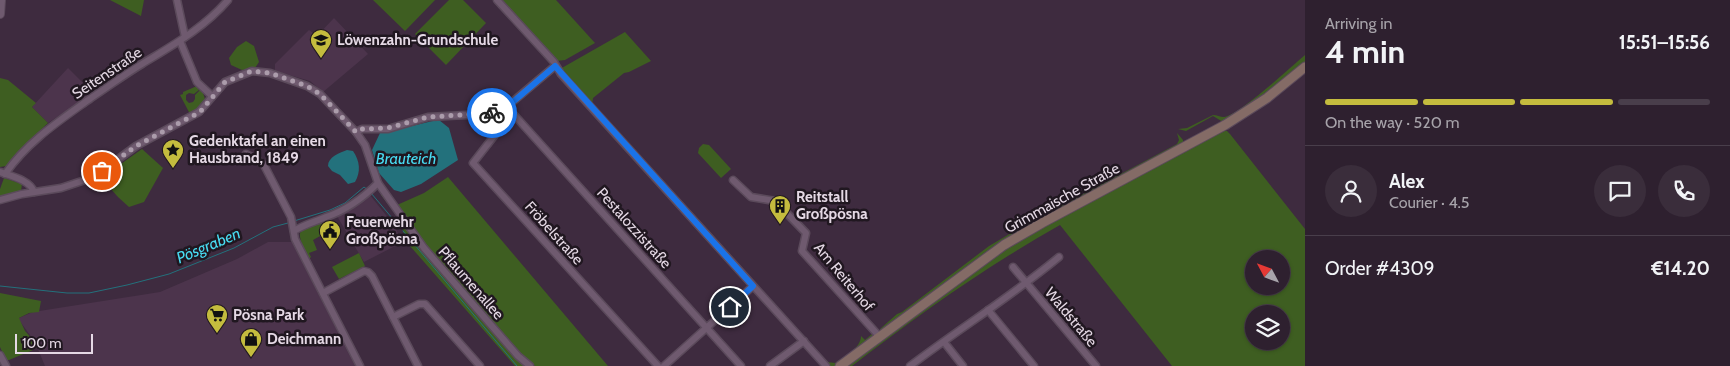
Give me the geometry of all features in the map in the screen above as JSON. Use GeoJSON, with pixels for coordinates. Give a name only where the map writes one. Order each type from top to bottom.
{"type":"FeatureCollection","features":[{"type":"Feature","properties":{"kind":"main road","name":"Grimmaische Straße"},"geometry":{"type":"LineString","coordinates":[[840,366],[1004,245],[1239,116],[1267,98],[1305,67]]}},
{"type":"Feature","properties":{"kind":"street"},"geometry":{"type":"LineString","coordinates":[[0,14],[2,0]]}},
{"type":"Feature","properties":{"kind":"street"},"geometry":{"type":"LineString","coordinates":[[178,0],[183,39],[197,82],[212,96]]}},
{"type":"Feature","properties":{"kind":"street","name":"Seitenstraße"},"geometry":{"type":"LineString","coordinates":[[3,173],[27,147],[58,120],[136,67],[183,39],[206,22],[228,0]]}},
{"type":"Feature","properties":{"kind":"street"},"geometry":{"type":"LineString","coordinates":[[497,0],[826,366]]}},
{"type":"Feature","properties":{"kind":"street"},"geometry":{"type":"LineString","coordinates":[[356,132],[362,129],[388,128],[428,117],[486,114],[510,110],[555,66]]}},
{"type":"Feature","properties":{"kind":"street","name":"Pflaumenallee"},"geometry":{"type":"LineString","coordinates":[[0,200],[62,188],[85,180],[102,171],[136,146],[200,112],[225,82],[252,71],[270,73],[307,86],[320,94],[356,132],[365,145],[378,183],[428,252],[518,356],[530,366]]}},
{"type":"Feature","properties":{"kind":"street","name":"Pestalozzistraße"},"geometry":{"type":"LineString","coordinates":[[510,110],[741,366]]}},
{"type":"Feature","properties":{"kind":"street","name":"Fröbelstraße"},"geometry":{"type":"LineString","coordinates":[[510,110],[474,163],[658,366]]}},
{"type":"Feature","properties":{"kind":"street"},"geometry":{"type":"LineString","coordinates":[[246,154],[249,154],[264,165],[293,225],[295,239],[360,366]]}},
{"type":"Feature","properties":{"kind":"street"},"geometry":{"type":"LineString","coordinates":[[3,173],[28,184],[34,192]]}},
{"type":"Feature","properties":{"kind":"street","name":"Am Reiterhof"},"geometry":{"type":"LineString","coordinates":[[733,180],[751,197],[775,200],[806,233],[802,251],[879,336]]}},
{"type":"Feature","properties":{"kind":"street"},"geometry":{"type":"LineString","coordinates":[[293,225],[305,224],[350,207],[378,183]]}},
{"type":"Feature","properties":{"kind":"street","name":"Waldstraße"},"geometry":{"type":"LineString","coordinates":[[1028,283],[1059,257]]}},
{"type":"Feature","properties":{"kind":"street","name":"Waldstraße"},"geometry":{"type":"LineString","coordinates":[[1013,266],[1096,366]]}},
{"type":"Feature","properties":{"kind":"street"},"geometry":{"type":"LineString","coordinates":[[323,292],[364,272],[368,272],[372,276],[418,366]]}},
{"type":"Feature","properties":{"kind":"street"},"geometry":{"type":"LineString","coordinates":[[910,366],[1028,283]]}},
{"type":"Feature","properties":{"kind":"street"},"geometry":{"type":"LineString","coordinates":[[664,366],[753,286]]}},
{"type":"Feature","properties":{"kind":"street"},"geometry":{"type":"LineString","coordinates":[[393,317],[418,304],[425,304],[480,366]]}},
{"type":"Feature","properties":{"kind":"street"},"geometry":{"type":"LineString","coordinates":[[988,310],[1034,366]]}},
{"type":"Feature","properties":{"kind":"street"},"geometry":{"type":"LineString","coordinates":[[770,366],[804,341]]}},
{"type":"Feature","properties":{"kind":"street"},"geometry":{"type":"LineString","coordinates":[[944,342],[962,366]]}},
{"type":"Feature","properties":{"kind":"street"},"geometry":{"type":"LineString","coordinates":[[0,354],[6,366]]}},
{"type":"Feature","properties":{"kind":"shaded area","name":"Löwenzahn-Grundschule"},"geometry":{"type":"Polygon","coordinates":[[[334,18],[368,54],[323,92],[310,81],[275,71],[275,64],[309,30],[317,36],[334,18]]]}},
{"type":"Feature","properties":{"kind":"shaded area"},"geometry":{"type":"Polygon","coordinates":[[[68,68],[93,93],[48,123],[32,107],[68,68]]]}},
{"type":"Feature","properties":{"kind":"shaded area"},"geometry":{"type":"Polygon","coordinates":[[[369,194],[394,225],[401,240],[399,244],[364,262],[337,216],[351,209],[369,194]]]}},
{"type":"Feature","properties":{"kind":"shaded area"},"geometry":{"type":"Polygon","coordinates":[[[268,242],[292,242],[355,366],[45,366],[35,342],[19,320],[19,318],[33,312],[160,292],[237,259],[268,242]]]}},
{"type":"Feature","properties":{"kind":"green space"},"geometry":{"type":"Polygon","coordinates":[[[110,0],[144,0],[141,16],[110,0]]]}},
{"type":"Feature","properties":{"kind":"green space"},"geometry":{"type":"Polygon","coordinates":[[[373,0],[435,0],[405,31],[373,0]]]}},
{"type":"Feature","properties":{"kind":"green space"},"geometry":{"type":"Polygon","coordinates":[[[449,0],[463,0],[486,23],[446,65],[415,34],[449,0]]]}},
{"type":"Feature","properties":{"kind":"green space"},"geometry":{"type":"Polygon","coordinates":[[[500,0],[556,0],[595,43],[565,60],[557,61],[500,0]]]}},
{"type":"Feature","properties":{"kind":"green space"},"geometry":{"type":"Polygon","coordinates":[[[625,32],[651,61],[624,73],[593,98],[592,105],[560,69],[625,32]]]}},
{"type":"Feature","properties":{"kind":"green space"},"geometry":{"type":"Polygon","coordinates":[[[246,41],[254,46],[259,62],[255,68],[242,70],[231,65],[229,58],[237,47],[246,41]]]}},
{"type":"Feature","properties":{"kind":"green space"},"geometry":{"type":"Polygon","coordinates":[[[1305,55],[1305,63],[1265,94],[1223,122],[1213,116],[1186,131],[1178,129],[1187,128],[1213,115],[1224,117],[1231,115],[1252,100],[1305,55]]]}},
{"type":"Feature","properties":{"kind":"green space"},"geometry":{"type":"Polygon","coordinates":[[[0,78],[8,80],[36,103],[32,107],[48,123],[6,166],[0,167],[0,78]]]}},
{"type":"Feature","properties":{"kind":"green space"},"geometry":{"type":"Polygon","coordinates":[[[197,86],[199,90],[194,94],[189,93],[186,95],[186,100],[189,103],[193,102],[195,95],[200,90],[205,99],[190,114],[180,95],[197,86]]]}},
{"type":"Feature","properties":{"kind":"green space"},"geometry":{"type":"Polygon","coordinates":[[[1222,131],[1227,131],[1305,229],[1305,366],[1172,366],[1060,225],[1006,257],[953,292],[852,366],[845,366],[987,260],[1031,233],[1222,131]]]}},
{"type":"Feature","properties":{"kind":"green space"},"geometry":{"type":"Polygon","coordinates":[[[1177,133],[1183,140],[1183,143],[992,249],[880,329],[897,314],[989,246],[1177,144],[1179,140],[1177,133]]]}},
{"type":"Feature","properties":{"kind":"green space"},"geometry":{"type":"Polygon","coordinates":[[[703,144],[709,145],[731,169],[721,178],[698,153],[699,148],[703,144]]]}},
{"type":"Feature","properties":{"kind":"green space"},"geometry":{"type":"Polygon","coordinates":[[[629,145],[827,362],[835,363],[848,355],[858,344],[861,336],[865,340],[873,333],[875,336],[835,366],[828,366],[629,145]]]}},
{"type":"Feature","properties":{"kind":"green space"},"geometry":{"type":"Polygon","coordinates":[[[142,149],[163,168],[144,202],[129,207],[101,178],[142,149]]]}},
{"type":"Feature","properties":{"kind":"green space"},"geometry":{"type":"Polygon","coordinates":[[[448,177],[608,366],[535,366],[528,361],[423,243],[397,205],[424,193],[448,177]]]}},
{"type":"Feature","properties":{"kind":"green space"},"geometry":{"type":"Polygon","coordinates":[[[4,178],[22,184],[21,191],[0,197],[0,189],[4,178]]]}},
{"type":"Feature","properties":{"kind":"green space"},"geometry":{"type":"Polygon","coordinates":[[[383,193],[400,216],[526,366],[515,366],[410,246],[405,239],[401,221],[381,195],[383,193]]]}},
{"type":"Feature","properties":{"kind":"green space"},"geometry":{"type":"Polygon","coordinates":[[[327,220],[331,230],[313,240],[317,250],[309,253],[311,257],[309,259],[301,242],[301,232],[304,228],[327,220]]]}},
{"type":"Feature","properties":{"kind":"green space"},"geometry":{"type":"Polygon","coordinates":[[[359,253],[365,266],[339,279],[332,267],[359,253]]]}},
{"type":"Feature","properties":{"kind":"green space"},"geometry":{"type":"Polygon","coordinates":[[[0,293],[41,301],[39,312],[29,313],[19,318],[25,331],[35,342],[31,345],[33,350],[9,360],[6,360],[0,347],[0,293]]]}},
{"type":"Feature","properties":{"kind":"water","name":"Brauteich"},"geometry":{"type":"Polygon","coordinates":[[[439,120],[449,128],[458,160],[421,184],[401,192],[394,190],[379,173],[372,150],[380,133],[439,120]]]}},
{"type":"Feature","properties":{"kind":"water"},"geometry":{"type":"Polygon","coordinates":[[[347,150],[353,151],[359,166],[355,182],[348,184],[328,166],[332,158],[347,150]]]}},
{"type":"Feature","properties":{"kind":"waterway","name":"Pösgraben"},"geometry":{"type":"LineString","coordinates":[[294,221],[330,210],[345,203],[364,187],[368,190]]}},
{"type":"Feature","properties":{"kind":"waterway","name":"Pösgraben"},"geometry":{"type":"LineString","coordinates":[[371,193],[398,225]]}},
{"type":"Feature","properties":{"kind":"waterway","name":"Pösgraben"},"geometry":{"type":"LineString","coordinates":[[0,286],[67,293],[89,293],[127,285],[169,274],[234,248],[273,227],[288,223]]}},
{"type":"Feature","properties":{"kind":"waterway","name":"Pösgraben"},"geometry":{"type":"LineString","coordinates":[[403,231],[517,366]]}},
{"type":"Feature","properties":{"kind":"way so far"},"geometry":{"type":"LineString","coordinates":[[102,171],[136,146],[200,112],[225,82],[252,71],[263,71],[307,86],[320,94],[356,132],[362,129],[399,126],[428,117],[492,113]]}},
{"type":"Feature","properties":{"kind":"place","name":"Löwenzahn-Grundschule"},"geometry":{"type":"Point","coordinates":[321,59]}},
{"type":"Feature","properties":{"kind":"place","name":"Gedenktafel an einen Hausbrand, 1849"},"geometry":{"type":"Point","coordinates":[173,169]}},
{"type":"Feature","properties":{"kind":"place","name":"Reitstall Großpösna"},"geometry":{"type":"Point","coordinates":[780,225]}},
{"type":"Feature","properties":{"kind":"place","name":"Feuerwehr Großpösna"},"geometry":{"type":"Point","coordinates":[330,250]}},
{"type":"Feature","properties":{"kind":"place","name":"Pösna Park"},"geometry":{"type":"Point","coordinates":[217,334]}},
{"type":"Feature","properties":{"kind":"place","name":"Deichmann"},"geometry":{"type":"Point","coordinates":[251,358]}},
{"type":"Feature","properties":{"kind":"route"},"geometry":{"type":"LineString","coordinates":[[492,113],[507,107],[555,66],[753,286],[730,307]]}}]}
